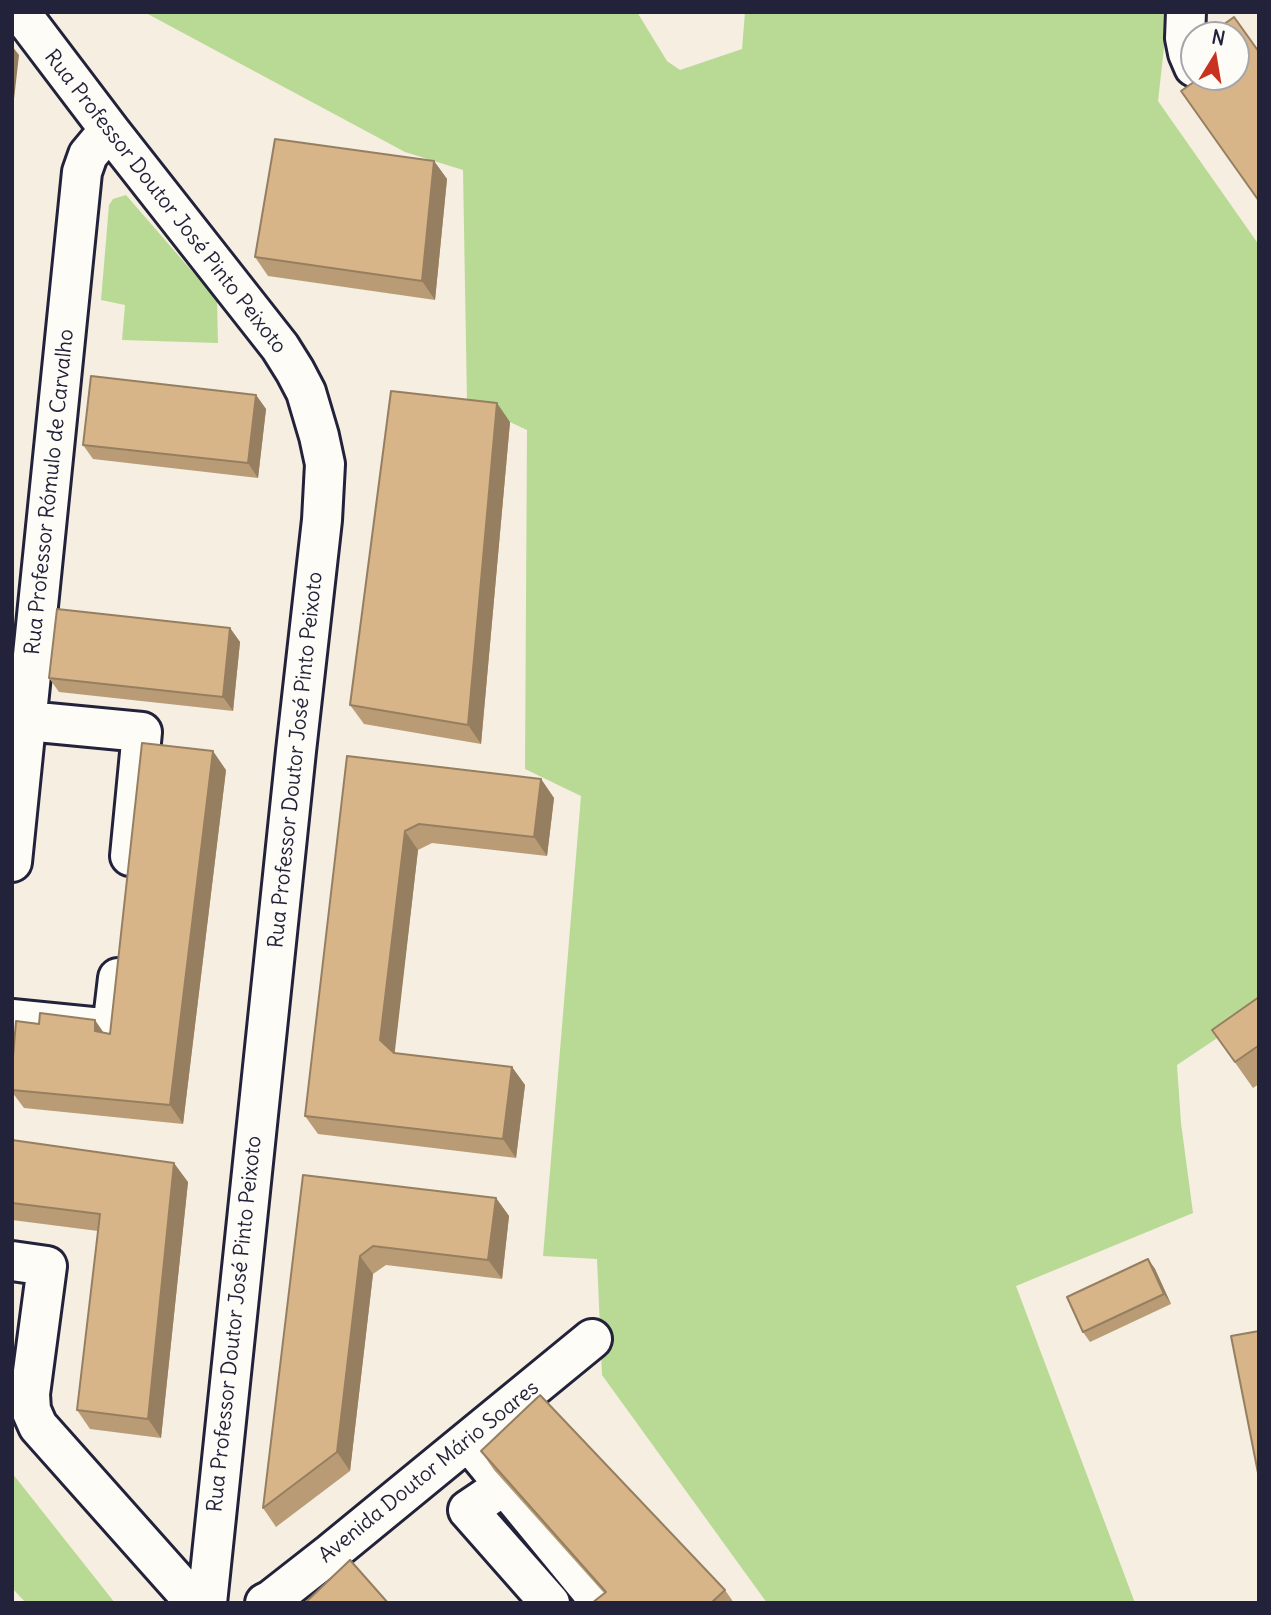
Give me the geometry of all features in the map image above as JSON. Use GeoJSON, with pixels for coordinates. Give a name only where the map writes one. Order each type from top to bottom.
{"type":"FeatureCollection","features":[{"type":"Feature","properties":{"kind":"street","name":"Rua Professor Doutor José Pinto Peixoto"},"geometry":{"type":"LineString","coordinates":[[20,12],[280,347],[306,391],[325,464],[323,520],[293,778],[206,1603]]}},
{"type":"Feature","properties":{"kind":"street","name":"Rua Professor Rómulo de Carvalho"},"geometry":{"type":"LineString","coordinates":[[12,862],[82,172],[88,155],[111,132]]}},
{"type":"Feature","properties":{"kind":"street"},"geometry":{"type":"LineString","coordinates":[[27,721],[142,732],[126,894]]}},
{"type":"Feature","properties":{"kind":"street"},"geometry":{"type":"LineString","coordinates":[[12,1019],[113,1029],[121,948]]}},
{"type":"Feature","properties":{"kind":"street"},"geometry":{"type":"LineString","coordinates":[[30,1264],[30,1394],[31,1409],[38,1426],[184,1590],[206,1603]]}},
{"type":"Feature","properties":{"kind":"street","name":"Avenida Doutor Mário Soares"},"geometry":{"type":"LineString","coordinates":[[265,1603],[331,1553],[593,1339]]}},
{"type":"Feature","properties":{"kind":"street"},"geometry":{"type":"LineString","coordinates":[[468,1441],[601,1603]]}},
{"type":"Feature","properties":{"kind":"street"},"geometry":{"type":"LineString","coordinates":[[505,1485],[468,1510],[550,1603]]}},
{"type":"Feature","properties":{"kind":"green space"},"geometry":{"type":"Polygon","coordinates":[[[144,12],[637,12],[667,61],[680,70],[742,49],[745,12],[1168,12],[1158,101],[1259,245],[1259,1010],[1177,1065],[1181,1123],[1193,1213],[1016,1286],[1135,1603],[767,1603],[602,1375],[597,1259],[543,1256],[581,796],[525,769],[527,430],[467,402],[463,170],[405,152],[144,12]]]}},
{"type":"Feature","properties":{"kind":"green space"},"geometry":{"type":"Polygon","coordinates":[[[126,195],[217,300],[218,343],[122,340],[125,305],[101,300],[109,205],[113,199],[126,195]]]}},
{"type":"Feature","properties":{"kind":"green space"},"geometry":{"type":"Polygon","coordinates":[[[12,1473],[115,1603],[26,1603],[12,1588],[12,1473]]]}},
{"type":"Feature","properties":{"kind":"building"},"geometry":{"type":"Polygon","coordinates":[[[1250,39],[1259,52],[1259,201],[1181,91],[1250,91],[1250,39]]]}},
{"type":"Feature","properties":{"kind":"building"},"geometry":{"type":"Polygon","coordinates":[[[275,139],[434,161],[422,281],[255,257],[275,139]]]}},
{"type":"Feature","properties":{"kind":"building"},"geometry":{"type":"Polygon","coordinates":[[[91,376],[256,395],[248,463],[83,445],[91,376]]]}},
{"type":"Feature","properties":{"kind":"building"},"geometry":{"type":"Polygon","coordinates":[[[391,391],[497,403],[468,725],[350,705],[391,391]]]}},
{"type":"Feature","properties":{"kind":"building"},"geometry":{"type":"Polygon","coordinates":[[[57,609],[230,628],[223,697],[49,678],[57,609]]]}},
{"type":"Feature","properties":{"kind":"building"},"geometry":{"type":"Polygon","coordinates":[[[142,743],[213,751],[170,1105],[12,1090],[16,1021],[39,1024],[40,1013],[95,1020],[95,1031],[110,1034],[142,743]]]}},
{"type":"Feature","properties":{"kind":"building"},"geometry":{"type":"Polygon","coordinates":[[[347,756],[541,779],[534,837],[419,824],[405,831],[380,1040],[394,1053],[512,1067],[503,1139],[305,1116],[347,756]]]}},
{"type":"Feature","properties":{"kind":"building"},"geometry":{"type":"Polygon","coordinates":[[[1259,997],[1259,1047],[1235,1062],[1212,1030],[1259,997]]]}},
{"type":"Feature","properties":{"kind":"building"},"geometry":{"type":"Polygon","coordinates":[[[12,1140],[174,1163],[148,1419],[77,1410],[100,1214],[12,1203],[12,1140]]]}},
{"type":"Feature","properties":{"kind":"building"},"geometry":{"type":"Polygon","coordinates":[[[303,1175],[496,1198],[488,1260],[373,1246],[360,1256],[337,1452],[263,1508],[303,1175]]]}},
{"type":"Feature","properties":{"kind":"building"},"geometry":{"type":"Polygon","coordinates":[[[1148,1259],[1164,1294],[1083,1332],[1067,1297],[1148,1259]]]}},
{"type":"Feature","properties":{"kind":"building"},"geometry":{"type":"Polygon","coordinates":[[[1259,1331],[1259,1478],[1231,1336],[1259,1331]]]}},
{"type":"Feature","properties":{"kind":"building"},"geometry":{"type":"Polygon","coordinates":[[[540,1395],[725,1590],[711,1603],[592,1603],[606,1592],[481,1451],[540,1395]]]}},
{"type":"Feature","properties":{"kind":"building"},"geometry":{"type":"Polygon","coordinates":[[[350,1560],[388,1603],[305,1603],[350,1560]]]}}]}
